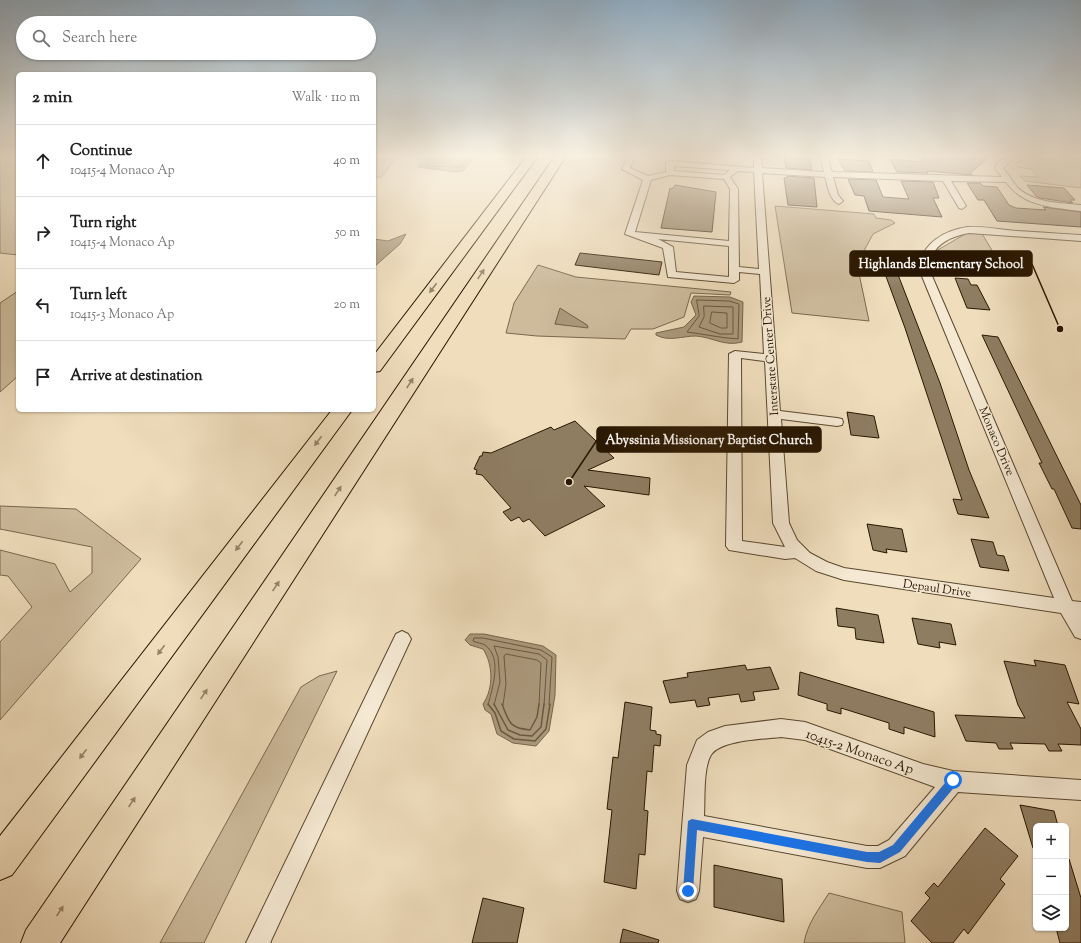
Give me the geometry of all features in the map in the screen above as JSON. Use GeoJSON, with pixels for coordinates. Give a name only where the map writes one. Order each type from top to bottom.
{"type":"FeatureCollection","features":[{"type":"Feature","properties":{"kind":"highway"},"geometry":{"type":"LineString","coordinates":[[376,364],[499,200]]}},
{"type":"Feature","properties":{"kind":"highway"},"geometry":{"type":"LineString","coordinates":[[39,943],[531,200]]}},
{"type":"Feature","properties":{"kind":"highway"},"geometry":{"type":"LineString","coordinates":[[0,863],[340,412]]}},
{"type":"Feature","properties":{"kind":"street"},"geometry":{"type":"LineString","coordinates":[[641,200],[630,234],[733,244]]}},
{"type":"Feature","properties":{"kind":"street"},"geometry":{"type":"LineString","coordinates":[[640,235],[668,247],[671,275],[734,280],[734,200]]}},
{"type":"Feature","properties":{"kind":"street","name":"Interstate Center Drive"},"geometry":{"type":"LineString","coordinates":[[760,200],[782,523],[788,540],[797,552]]}},
{"type":"Feature","properties":{"kind":"street"},"geometry":{"type":"LineString","coordinates":[[958,200],[962,206]]}},
{"type":"Feature","properties":{"kind":"street"},"geometry":{"type":"LineString","coordinates":[[1033,200],[1054,205],[1081,208]]}},
{"type":"Feature","properties":{"kind":"street","name":"Monaco Drive"},"geometry":{"type":"LineString","coordinates":[[1081,238],[969,230],[952,234],[931,248],[924,260],[924,269],[1073,608],[1081,632]]}},
{"type":"Feature","properties":{"kind":"street"},"geometry":{"type":"LineString","coordinates":[[734,269],[765,272]]}},
{"type":"Feature","properties":{"kind":"street"},"geometry":{"type":"LineString","coordinates":[[770,358],[735,354],[734,546],[785,554],[797,552]]}},
{"type":"Feature","properties":{"kind":"street"},"geometry":{"type":"LineString","coordinates":[[774,414],[837,422]]}},
{"type":"Feature","properties":{"kind":"street","name":"Depaul Drive"},"geometry":{"type":"LineString","coordinates":[[797,552],[809,561],[844,574],[1073,608]]}},
{"type":"Feature","properties":{"kind":"street"},"geometry":{"type":"LineString","coordinates":[[258,943],[402,639]]}},
{"type":"Feature","properties":{"kind":"street","name":"10415-2 Monaco Ap"},"geometry":{"type":"LineString","coordinates":[[688,891],[697,765],[704,747],[715,739],[725,735],[781,728],[805,731],[923,774],[953,780],[1081,790]]}},
{"type":"Feature","properties":{"kind":"street"},"geometry":{"type":"LineString","coordinates":[[692,824],[867,857],[880,857],[897,848],[953,780]]}},
{"type":"Feature","properties":{"kind":"shaded area"},"geometry":{"type":"Polygon","coordinates":[[[0,200],[16,200],[16,255],[0,253],[0,200]]]}},
{"type":"Feature","properties":{"kind":"shaded area"},"geometry":{"type":"Polygon","coordinates":[[[775,206],[874,214],[876,218],[891,220],[895,223],[873,234],[857,264],[869,321],[792,313],[775,206]]]}},
{"type":"Feature","properties":{"kind":"shaded area"},"geometry":{"type":"Polygon","coordinates":[[[981,232],[996,257],[936,251],[967,233],[981,232]]]}},
{"type":"Feature","properties":{"kind":"shaded area"},"geometry":{"type":"Polygon","coordinates":[[[538,265],[576,277],[731,292],[730,295],[691,293],[684,317],[653,329],[631,329],[625,339],[537,336],[506,333],[514,303],[538,265]],[[560,309],[555,324],[588,327],[560,309]]]}},
{"type":"Feature","properties":{"kind":"shaded area"},"geometry":{"type":"Polygon","coordinates":[[[16,292],[16,378],[0,392],[0,303],[16,292]]]}},
{"type":"Feature","properties":{"kind":"shaded area"},"geometry":{"type":"Polygon","coordinates":[[[0,506],[76,509],[141,559],[0,720],[0,642],[32,607],[8,576],[0,575],[0,550],[55,564],[70,592],[92,573],[92,547],[0,529],[0,506]]]}},
{"type":"Feature","properties":{"kind":"shaded area"},"geometry":{"type":"Polygon","coordinates":[[[337,671],[204,943],[160,943],[301,687],[319,676],[337,671]]]}},
{"type":"Feature","properties":{"kind":"shaded area"},"geometry":{"type":"Polygon","coordinates":[[[829,893],[902,912],[905,943],[804,943],[808,929],[817,911],[829,893]]]}},
{"type":"Feature","properties":{"kind":"water"},"geometry":{"type":"Polygon","coordinates":[[[406,234],[400,244],[376,265],[376,239],[388,241],[406,234]]]}},
{"type":"Feature","properties":{"kind":"water"},"geometry":{"type":"Polygon","coordinates":[[[694,296],[730,297],[743,302],[742,342],[724,343],[696,336],[666,338],[656,335],[656,333],[684,327],[696,315],[691,302],[694,296]]]}},
{"type":"Feature","properties":{"kind":"water"},"geometry":{"type":"Polygon","coordinates":[[[560,308],[587,325],[588,328],[555,324],[560,308]]]}},
{"type":"Feature","properties":{"kind":"water"},"geometry":{"type":"Polygon","coordinates":[[[470,634],[484,634],[543,646],[556,655],[555,695],[549,731],[536,746],[513,743],[497,734],[491,714],[485,710],[483,704],[487,698],[490,684],[491,676],[489,662],[483,649],[470,645],[465,640],[470,634]]]}},
{"type":"Feature","properties":{"kind":"building"},"geometry":{"type":"Polygon","coordinates":[[[667,200],[715,200],[712,232],[661,228],[667,200]]]}},
{"type":"Feature","properties":{"kind":"building"},"geometry":{"type":"Polygon","coordinates":[[[787,200],[816,200],[817,207],[788,205],[787,200]]]}},
{"type":"Feature","properties":{"kind":"building"},"geometry":{"type":"Polygon","coordinates":[[[865,200],[934,200],[942,217],[869,211],[865,200]]]}},
{"type":"Feature","properties":{"kind":"building"},"geometry":{"type":"Polygon","coordinates":[[[984,200],[1006,200],[1009,205],[1016,208],[1046,210],[1043,207],[1081,212],[1081,227],[997,221],[984,200]]]}},
{"type":"Feature","properties":{"kind":"building"},"geometry":{"type":"Polygon","coordinates":[[[1053,200],[1070,200],[1073,203],[1053,200]]]}},
{"type":"Feature","properties":{"kind":"building"},"geometry":{"type":"Polygon","coordinates":[[[580,253],[662,262],[659,275],[575,265],[580,253]]]}},
{"type":"Feature","properties":{"kind":"building"},"geometry":{"type":"Polygon","coordinates":[[[884,271],[897,272],[940,383],[969,470],[989,518],[958,514],[953,499],[962,500],[905,328],[884,271]]]}},
{"type":"Feature","properties":{"kind":"building"},"geometry":{"type":"Polygon","coordinates":[[[955,278],[968,279],[971,285],[977,285],[990,310],[967,308],[955,278]]]}},
{"type":"Feature","properties":{"kind":"building"},"geometry":{"type":"Polygon","coordinates":[[[982,335],[998,337],[1081,505],[1081,529],[1072,528],[1054,489],[1052,489],[1039,463],[1042,463],[982,335]]]}},
{"type":"Feature","properties":{"kind":"building"},"geometry":{"type":"Polygon","coordinates":[[[847,412],[874,416],[879,438],[851,435],[847,412]]]}},
{"type":"Feature","properties":{"kind":"building"},"geometry":{"type":"Polygon","coordinates":[[[575,421],[614,458],[588,470],[650,478],[649,495],[584,486],[605,506],[545,536],[529,519],[523,522],[519,517],[511,521],[503,512],[511,508],[482,475],[476,474],[477,470],[474,469],[483,452],[491,453],[551,427],[554,430],[575,421]]]}},
{"type":"Feature","properties":{"kind":"building"},"geometry":{"type":"Polygon","coordinates":[[[867,524],[902,529],[907,552],[886,549],[887,553],[873,550],[867,524]]]}},
{"type":"Feature","properties":{"kind":"building"},"geometry":{"type":"Polygon","coordinates":[[[971,539],[993,542],[997,555],[1004,556],[1009,571],[980,567],[971,539]]]}},
{"type":"Feature","properties":{"kind":"building"},"geometry":{"type":"Polygon","coordinates":[[[836,608],[878,615],[884,643],[856,639],[855,628],[838,626],[836,608]]]}},
{"type":"Feature","properties":{"kind":"building"},"geometry":{"type":"Polygon","coordinates":[[[912,618],[951,624],[956,645],[939,642],[940,648],[918,644],[912,618]]]}},
{"type":"Feature","properties":{"kind":"building"},"geometry":{"type":"Polygon","coordinates":[[[1034,660],[1065,665],[1079,704],[1067,702],[1081,729],[1081,745],[1058,744],[1062,751],[1049,751],[1045,744],[1010,743],[1013,749],[999,749],[996,743],[966,741],[955,715],[1025,718],[1018,705],[1004,661],[1036,666],[1034,660]]]}},
{"type":"Feature","properties":{"kind":"building"},"geometry":{"type":"Polygon","coordinates":[[[745,665],[747,670],[770,667],[779,689],[753,692],[755,700],[741,702],[739,694],[708,698],[710,705],[697,707],[695,700],[670,703],[663,681],[688,677],[687,673],[745,665]]]}},
{"type":"Feature","properties":{"kind":"building"},"geometry":{"type":"Polygon","coordinates":[[[800,672],[934,712],[935,737],[904,727],[904,734],[889,729],[889,723],[841,708],[841,714],[827,710],[827,704],[798,695],[800,672]]]}},
{"type":"Feature","properties":{"kind":"building"},"geometry":{"type":"Polygon","coordinates":[[[625,702],[652,707],[650,730],[656,731],[656,734],[661,735],[660,746],[654,745],[652,772],[647,771],[644,810],[648,811],[645,855],[639,854],[636,889],[604,882],[612,810],[607,809],[613,757],[618,758],[625,702]]]}},
{"type":"Feature","properties":{"kind":"building"},"geometry":{"type":"Polygon","coordinates":[[[1020,805],[1054,811],[1057,823],[1033,823],[1033,848],[1020,805]]]}},
{"type":"Feature","properties":{"kind":"building"},"geometry":{"type":"Polygon","coordinates":[[[985,828],[1018,856],[1000,879],[1005,884],[968,934],[964,929],[953,943],[932,943],[911,921],[930,898],[925,893],[934,883],[938,887],[985,828]]]}},
{"type":"Feature","properties":{"kind":"building"},"geometry":{"type":"Polygon","coordinates":[[[1069,859],[1081,898],[1081,943],[1060,943],[1057,931],[1069,931],[1069,859]]]}},
{"type":"Feature","properties":{"kind":"building"},"geometry":{"type":"Polygon","coordinates":[[[714,865],[782,879],[784,922],[714,907],[714,865]]]}},
{"type":"Feature","properties":{"kind":"building"},"geometry":{"type":"Polygon","coordinates":[[[483,898],[524,908],[517,943],[472,943],[483,898]]]}},
{"type":"Feature","properties":{"kind":"building"},"geometry":{"type":"Polygon","coordinates":[[[623,929],[659,940],[658,943],[620,943],[623,929]]]}},
{"type":"Feature","properties":{"kind":"place","name":"Highlands Elementary School"},"geometry":{"type":"Point","coordinates":[1060,329]}},
{"type":"Feature","properties":{"kind":"place","name":"Abyssinia Missionary Baptist Church"},"geometry":{"type":"Point","coordinates":[569,482]}},
{"type":"Feature","properties":{"kind":"route"},"geometry":{"type":"LineString","coordinates":[[688,891],[692,824],[867,857],[880,857],[897,848],[953,780]]}}]}
